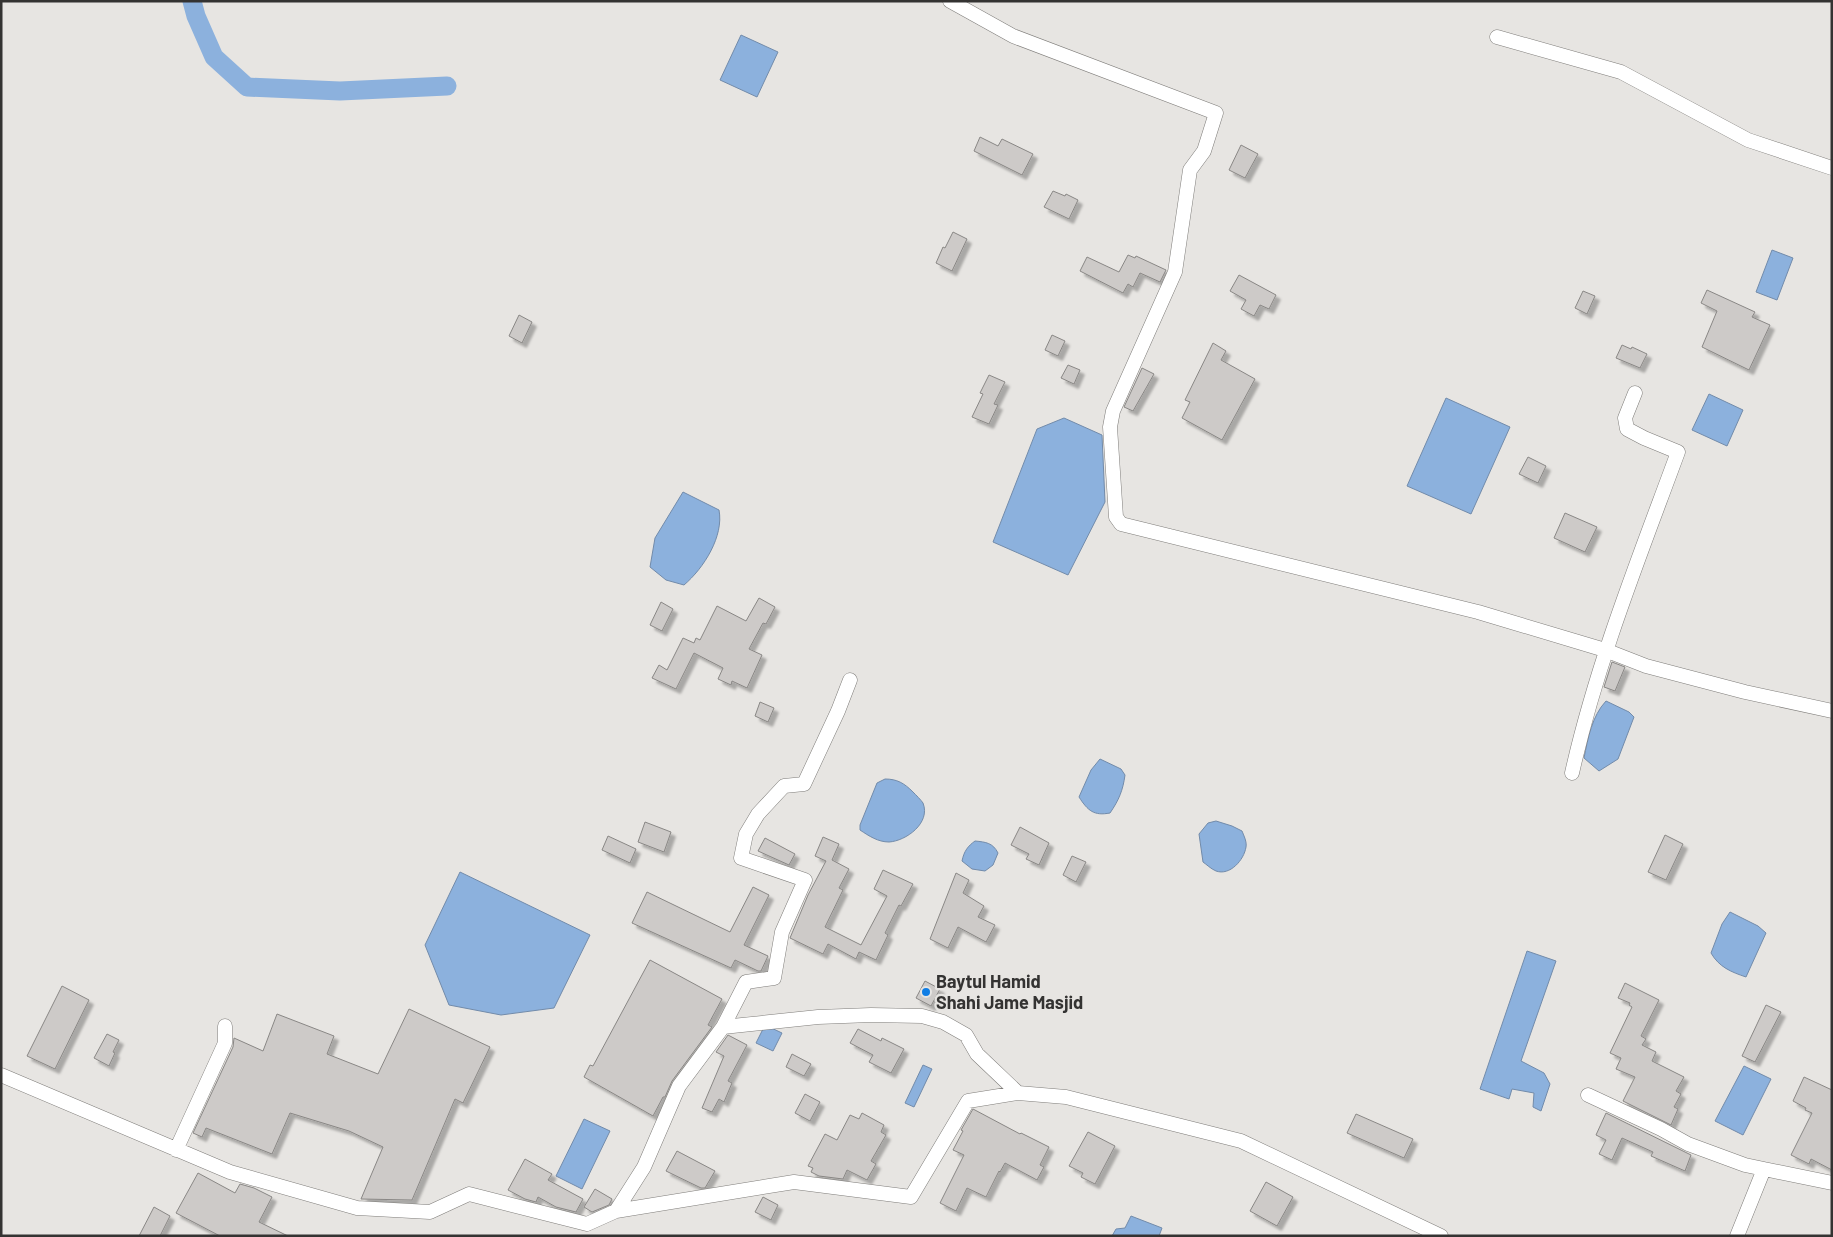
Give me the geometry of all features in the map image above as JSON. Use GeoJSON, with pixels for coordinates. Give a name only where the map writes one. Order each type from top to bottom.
{"type":"FeatureCollection","features":[{"type":"Feature","properties":{"kind":"street"},"geometry":{"type":"LineString","coordinates":[[950,1],[1013,36],[1216,113],[1204,151],[1190,170],[1175,272],[1113,411],[1110,427],[1116,517],[1121,524],[1478,612],[1605,650],[1646,666],[1745,692],[1832,711]]}},
{"type":"Feature","properties":{"kind":"street"},"geometry":{"type":"LineString","coordinates":[[1497,37],[1620,72],[1748,140],[1832,168]]}},
{"type":"Feature","properties":{"kind":"street"},"geometry":{"type":"LineString","coordinates":[[1572,773],[1583,725],[1605,650],[1678,452],[1627,429],[1625,418],[1635,393]]}},
{"type":"Feature","properties":{"kind":"street"},"geometry":{"type":"LineString","coordinates":[[616,1212],[644,1167],[679,1086],[723,1027],[746,982],[774,978],[782,932],[805,880],[741,858],[746,834],[758,814],[784,786],[804,784],[838,711],[850,680]]}},
{"type":"Feature","properties":{"kind":"street"},"geometry":{"type":"LineString","coordinates":[[723,1027],[818,1017],[922,1016],[943,1022],[966,1035],[977,1054],[1018,1093]]}},
{"type":"Feature","properties":{"kind":"street"},"geometry":{"type":"LineString","coordinates":[[176,1150],[225,1043],[225,1026]]}},
{"type":"Feature","properties":{"kind":"street"},"geometry":{"type":"LineString","coordinates":[[1,1075],[230,1172],[357,1208],[430,1212],[469,1194],[585,1230],[616,1212],[794,1182],[911,1197],[968,1101],[1018,1093],[1066,1097],[1241,1141],[1441,1236]]}},
{"type":"Feature","properties":{"kind":"street"},"geometry":{"type":"LineString","coordinates":[[1588,1095],[1661,1128],[1688,1144],[1745,1165],[1832,1183]]}},
{"type":"Feature","properties":{"kind":"street"},"geometry":{"type":"LineString","coordinates":[[1737,1236],[1764,1169]]}},
{"type":"Feature","properties":{"kind":"water"},"geometry":{"type":"Polygon","coordinates":[[[741,35],[778,52],[757,97],[720,80],[741,35]]]}},
{"type":"Feature","properties":{"kind":"water"},"geometry":{"type":"Polygon","coordinates":[[[1772,250],[1793,258],[1777,300],[1756,292],[1772,250]]]}},
{"type":"Feature","properties":{"kind":"water"},"geometry":{"type":"Polygon","coordinates":[[[1709,394],[1743,410],[1727,446],[1692,430],[1709,394]]]}},
{"type":"Feature","properties":{"kind":"water"},"geometry":{"type":"Polygon","coordinates":[[[1446,398],[1510,427],[1471,514],[1407,486],[1446,398]]]}},
{"type":"Feature","properties":{"kind":"water"},"geometry":{"type":"Polygon","coordinates":[[[1064,418],[1102,435],[1105,502],[1068,575],[993,542],[1037,429],[1064,418]]]}},
{"type":"Feature","properties":{"kind":"water"},"geometry":{"type":"Polygon","coordinates":[[[683,492],[719,510],[720,520],[711,551],[699,570],[684,585],[666,580],[650,567],[655,538],[683,492]]]}},
{"type":"Feature","properties":{"kind":"water"},"geometry":{"type":"Polygon","coordinates":[[[1606,701],[1629,712],[1634,717],[1618,759],[1599,771],[1584,758],[1594,720],[1606,701]]]}},
{"type":"Feature","properties":{"kind":"water"},"geometry":{"type":"Polygon","coordinates":[[[1100,759],[1121,769],[1125,775],[1122,790],[1116,804],[1110,813],[1104,814],[1092,811],[1085,806],[1079,797],[1091,770],[1100,759]]]}},
{"type":"Feature","properties":{"kind":"water"},"geometry":{"type":"Polygon","coordinates":[[[885,779],[897,781],[907,786],[923,803],[925,810],[920,824],[915,830],[903,838],[889,842],[877,840],[860,830],[860,825],[877,783],[885,779]]]}},
{"type":"Feature","properties":{"kind":"water"},"geometry":{"type":"Polygon","coordinates":[[[1216,821],[1242,831],[1246,841],[1245,852],[1236,866],[1221,872],[1210,868],[1203,862],[1199,834],[1208,823],[1216,821]]]}},
{"type":"Feature","properties":{"kind":"water"},"geometry":{"type":"Polygon","coordinates":[[[975,841],[989,844],[998,853],[993,865],[985,871],[972,869],[962,861],[967,849],[975,841]]]}},
{"type":"Feature","properties":{"kind":"water"},"geometry":{"type":"Polygon","coordinates":[[[460,872],[590,935],[554,1008],[501,1015],[449,1005],[425,945],[460,872]]]}},
{"type":"Feature","properties":{"kind":"water"},"geometry":{"type":"Polygon","coordinates":[[[1730,912],[1758,926],[1766,933],[1746,977],[1726,968],[1711,953],[1722,924],[1730,912]]]}},
{"type":"Feature","properties":{"kind":"water"},"geometry":{"type":"Polygon","coordinates":[[[1527,951],[1556,961],[1521,1061],[1544,1073],[1550,1084],[1541,1111],[1533,1107],[1534,1093],[1512,1089],[1509,1099],[1480,1089],[1527,951]]]}},
{"type":"Feature","properties":{"kind":"water"},"geometry":{"type":"Polygon","coordinates":[[[765,1025],[782,1033],[773,1051],[756,1043],[765,1025]]]}},
{"type":"Feature","properties":{"kind":"water"},"geometry":{"type":"Polygon","coordinates":[[[923,1065],[932,1069],[914,1107],[905,1103],[923,1065]]]}},
{"type":"Feature","properties":{"kind":"water"},"geometry":{"type":"Polygon","coordinates":[[[1744,1066],[1771,1079],[1743,1135],[1715,1121],[1744,1066]]]}},
{"type":"Feature","properties":{"kind":"water"},"geometry":{"type":"Polygon","coordinates":[[[584,1119],[610,1131],[582,1189],[556,1176],[584,1119]]]}},
{"type":"Feature","properties":{"kind":"water"},"geometry":{"type":"Polygon","coordinates":[[[1131,1216],[1162,1228],[1159,1236],[1112,1236],[1116,1229],[1125,1228],[1131,1216]]]}},
{"type":"Feature","properties":{"kind":"building"},"geometry":{"type":"Polygon","coordinates":[[[980,137],[998,146],[1002,139],[1033,154],[1022,175],[974,151],[980,137]]]}},
{"type":"Feature","properties":{"kind":"building"},"geometry":{"type":"Polygon","coordinates":[[[1241,145],[1258,154],[1245,178],[1229,170],[1241,145]]]}},
{"type":"Feature","properties":{"kind":"building"},"geometry":{"type":"Polygon","coordinates":[[[1053,191],[1065,196],[1066,194],[1078,200],[1069,219],[1044,207],[1053,191]]]}},
{"type":"Feature","properties":{"kind":"building"},"geometry":{"type":"Polygon","coordinates":[[[953,232],[967,239],[952,271],[936,263],[943,247],[945,248],[953,232]]]}},
{"type":"Feature","properties":{"kind":"building"},"geometry":{"type":"Polygon","coordinates":[[[1128,255],[1135,258],[1136,256],[1166,270],[1160,282],[1140,273],[1133,287],[1128,284],[1123,293],[1080,271],[1087,257],[1119,272],[1128,255]]]}},
{"type":"Feature","properties":{"kind":"building"},"geometry":{"type":"Polygon","coordinates":[[[1239,275],[1276,295],[1269,309],[1260,305],[1254,316],[1241,309],[1246,300],[1230,291],[1239,275]]]}},
{"type":"Feature","properties":{"kind":"building"},"geometry":{"type":"Polygon","coordinates":[[[1707,290],[1755,312],[1752,317],[1770,325],[1749,370],[1702,347],[1717,311],[1701,303],[1707,290]]]}},
{"type":"Feature","properties":{"kind":"building"},"geometry":{"type":"Polygon","coordinates":[[[1583,291],[1595,296],[1587,314],[1575,308],[1583,291]]]}},
{"type":"Feature","properties":{"kind":"building"},"geometry":{"type":"Polygon","coordinates":[[[519,315],[532,322],[522,343],[509,336],[519,315]]]}},
{"type":"Feature","properties":{"kind":"building"},"geometry":{"type":"Polygon","coordinates":[[[1052,335],[1065,341],[1058,356],[1045,350],[1052,335]]]}},
{"type":"Feature","properties":{"kind":"building"},"geometry":{"type":"Polygon","coordinates":[[[1213,343],[1226,351],[1221,360],[1255,379],[1222,440],[1182,418],[1190,402],[1185,400],[1213,343]]]}},
{"type":"Feature","properties":{"kind":"building"},"geometry":{"type":"Polygon","coordinates":[[[1622,345],[1631,349],[1632,347],[1647,354],[1640,368],[1616,358],[1622,345]]]}},
{"type":"Feature","properties":{"kind":"building"},"geometry":{"type":"Polygon","coordinates":[[[1068,365],[1080,370],[1074,384],[1061,378],[1068,365]]]}},
{"type":"Feature","properties":{"kind":"building"},"geometry":{"type":"Polygon","coordinates":[[[1142,368],[1154,374],[1133,411],[1124,407],[1142,368]]]}},
{"type":"Feature","properties":{"kind":"building"},"geometry":{"type":"Polygon","coordinates":[[[989,375],[1005,382],[994,404],[998,405],[989,424],[972,417],[983,394],[980,393],[989,375]]]}},
{"type":"Feature","properties":{"kind":"building"},"geometry":{"type":"Polygon","coordinates":[[[1528,457],[1546,466],[1538,483],[1519,474],[1528,457]]]}},
{"type":"Feature","properties":{"kind":"building"},"geometry":{"type":"Polygon","coordinates":[[[1565,513],[1597,527],[1585,552],[1554,538],[1565,513]]]}},
{"type":"Feature","properties":{"kind":"building"},"geometry":{"type":"Polygon","coordinates":[[[759,598],[775,607],[766,624],[763,623],[749,649],[762,655],[747,688],[732,681],[731,685],[718,679],[723,668],[694,653],[676,689],[652,678],[659,665],[667,670],[683,638],[694,643],[696,638],[700,640],[717,606],[746,621],[759,598]]]}},
{"type":"Feature","properties":{"kind":"building"},"geometry":{"type":"Polygon","coordinates":[[[661,602],[673,609],[662,631],[650,625],[661,602]]]}},
{"type":"Feature","properties":{"kind":"building"},"geometry":{"type":"Polygon","coordinates":[[[1612,662],[1625,667],[1615,691],[1604,687],[1612,662]]]}},
{"type":"Feature","properties":{"kind":"building"},"geometry":{"type":"Polygon","coordinates":[[[760,702],[774,708],[768,722],[755,716],[760,702]]]}},
{"type":"Feature","properties":{"kind":"building"},"geometry":{"type":"Polygon","coordinates":[[[645,822],[671,832],[664,852],[638,842],[645,822]]]}},
{"type":"Feature","properties":{"kind":"building"},"geometry":{"type":"Polygon","coordinates":[[[1020,827],[1049,843],[1039,865],[1026,859],[1029,854],[1011,845],[1020,827]]]}},
{"type":"Feature","properties":{"kind":"building"},"geometry":{"type":"Polygon","coordinates":[[[1665,835],[1683,844],[1666,880],[1648,872],[1665,835]]]}},
{"type":"Feature","properties":{"kind":"building"},"geometry":{"type":"Polygon","coordinates":[[[608,836],[636,849],[630,863],[602,850],[608,836]]]}},
{"type":"Feature","properties":{"kind":"building"},"geometry":{"type":"Polygon","coordinates":[[[823,837],[839,844],[832,860],[849,869],[839,888],[843,890],[825,927],[861,945],[887,896],[874,889],[883,870],[913,884],[901,906],[899,905],[885,933],[888,935],[876,960],[859,952],[856,959],[828,944],[823,954],[790,938],[808,895],[826,861],[815,856],[823,837]]]}},
{"type":"Feature","properties":{"kind":"building"},"geometry":{"type":"Polygon","coordinates":[[[765,838],[795,854],[789,865],[758,851],[765,838]]]}},
{"type":"Feature","properties":{"kind":"building"},"geometry":{"type":"Polygon","coordinates":[[[1072,856],[1086,862],[1076,882],[1063,875],[1072,856]]]}},
{"type":"Feature","properties":{"kind":"building"},"geometry":{"type":"Polygon","coordinates":[[[956,873],[969,880],[963,893],[984,906],[978,917],[995,925],[986,942],[958,927],[948,948],[930,939],[956,873]]]}},
{"type":"Feature","properties":{"kind":"building"},"geometry":{"type":"Polygon","coordinates":[[[753,887],[769,895],[744,945],[768,956],[761,971],[735,960],[731,968],[632,923],[647,892],[730,932],[753,887]]]}},
{"type":"Feature","properties":{"kind":"building"},"geometry":{"type":"Polygon","coordinates":[[[650,960],[722,999],[708,1025],[712,1027],[672,1081],[653,1116],[584,1077],[590,1065],[593,1066],[650,960]]]}},
{"type":"Feature","properties":{"kind":"building"},"geometry":{"type":"Polygon","coordinates":[[[925,981],[940,989],[931,1006],[916,998],[925,981]]]}},
{"type":"Feature","properties":{"kind":"building"},"geometry":{"type":"Polygon","coordinates":[[[1625,983],[1659,1000],[1641,1036],[1646,1039],[1642,1045],[1656,1052],[1652,1061],[1684,1077],[1676,1091],[1681,1094],[1674,1107],[1678,1109],[1671,1125],[1623,1101],[1635,1077],[1616,1069],[1621,1058],[1610,1053],[1632,1007],[1629,1005],[1630,1003],[1618,998],[1625,983]]]}},
{"type":"Feature","properties":{"kind":"building"},"geometry":{"type":"Polygon","coordinates":[[[62,986],[89,1000],[55,1069],[27,1056],[62,986]]]}},
{"type":"Feature","properties":{"kind":"building"},"geometry":{"type":"Polygon","coordinates":[[[1766,1005],[1781,1012],[1755,1062],[1742,1056],[1766,1005]]]}},
{"type":"Feature","properties":{"kind":"building"},"geometry":{"type":"Polygon","coordinates":[[[409,1009],[490,1047],[463,1103],[455,1099],[412,1200],[361,1199],[383,1147],[349,1131],[290,1113],[272,1154],[206,1128],[202,1137],[193,1133],[233,1047],[234,1038],[263,1051],[277,1014],[334,1036],[327,1054],[378,1074],[409,1009]]]}},
{"type":"Feature","properties":{"kind":"building"},"geometry":{"type":"Polygon","coordinates":[[[858,1029],[881,1041],[882,1038],[904,1049],[891,1073],[869,1062],[873,1055],[850,1043],[858,1029]]]}},
{"type":"Feature","properties":{"kind":"building"},"geometry":{"type":"Polygon","coordinates":[[[107,1034],[119,1040],[109,1066],[94,1058],[107,1034]]]}},
{"type":"Feature","properties":{"kind":"building"},"geometry":{"type":"Polygon","coordinates":[[[728,1035],[747,1045],[728,1081],[732,1083],[724,1102],[719,1099],[712,1112],[702,1108],[724,1056],[716,1052],[728,1035]]]}},
{"type":"Feature","properties":{"kind":"building"},"geometry":{"type":"Polygon","coordinates":[[[792,1054],[811,1064],[804,1076],[786,1067],[792,1054]]]}},
{"type":"Feature","properties":{"kind":"building"},"geometry":{"type":"Polygon","coordinates":[[[1804,1077],[1832,1090],[1832,1170],[1811,1159],[1809,1164],[1791,1155],[1812,1113],[1793,1101],[1804,1077]]]}},
{"type":"Feature","properties":{"kind":"building"},"geometry":{"type":"Polygon","coordinates":[[[805,1094],[820,1102],[810,1121],[795,1113],[805,1094]]]}},
{"type":"Feature","properties":{"kind":"building"},"geometry":{"type":"Polygon","coordinates":[[[973,1109],[1049,1147],[1040,1165],[1044,1167],[1037,1180],[1005,1163],[986,1197],[967,1188],[956,1211],[940,1203],[964,1155],[953,1150],[963,1131],[961,1130],[973,1109]]]}},
{"type":"Feature","properties":{"kind":"building"},"geometry":{"type":"Polygon","coordinates":[[[862,1113],[884,1125],[881,1132],[886,1135],[871,1161],[876,1164],[867,1180],[847,1170],[843,1179],[819,1176],[811,1172],[813,1168],[808,1166],[825,1134],[837,1140],[850,1115],[859,1119],[862,1113]]]}},
{"type":"Feature","properties":{"kind":"building"},"geometry":{"type":"Polygon","coordinates":[[[1606,1113],[1691,1155],[1685,1171],[1651,1156],[1653,1152],[1622,1138],[1612,1160],[1599,1154],[1606,1140],[1596,1135],[1606,1113]]]}},
{"type":"Feature","properties":{"kind":"building"},"geometry":{"type":"Polygon","coordinates":[[[1356,1114],[1413,1139],[1404,1158],[1347,1133],[1356,1114]]]}},
{"type":"Feature","properties":{"kind":"building"},"geometry":{"type":"Polygon","coordinates":[[[1088,1132],[1115,1146],[1095,1184],[1081,1177],[1083,1173],[1069,1166],[1088,1132]]]}},
{"type":"Feature","properties":{"kind":"building"},"geometry":{"type":"Polygon","coordinates":[[[677,1151],[715,1171],[705,1188],[701,1188],[666,1171],[677,1151]]]}},
{"type":"Feature","properties":{"kind":"building"},"geometry":{"type":"Polygon","coordinates":[[[525,1159],[552,1174],[548,1180],[583,1199],[576,1212],[556,1207],[538,1197],[536,1202],[525,1199],[508,1190],[525,1159]]]}},
{"type":"Feature","properties":{"kind":"building"},"geometry":{"type":"Polygon","coordinates":[[[198,1173],[235,1193],[240,1184],[254,1188],[272,1197],[259,1222],[288,1236],[220,1236],[176,1213],[198,1173]]]}},
{"type":"Feature","properties":{"kind":"building"},"geometry":{"type":"Polygon","coordinates":[[[1266,1182],[1293,1197],[1277,1226],[1250,1211],[1266,1182]]]}},
{"type":"Feature","properties":{"kind":"building"},"geometry":{"type":"Polygon","coordinates":[[[595,1189],[612,1199],[609,1205],[592,1212],[584,1207],[595,1189]]]}},
{"type":"Feature","properties":{"kind":"building"},"geometry":{"type":"Polygon","coordinates":[[[763,1197],[778,1205],[771,1220],[755,1212],[763,1197]]]}},
{"type":"Feature","properties":{"kind":"building"},"geometry":{"type":"Polygon","coordinates":[[[154,1207],[170,1216],[160,1236],[139,1236],[154,1207]]]}},
{"type":"Feature","properties":{"kind":"waterway"},"geometry":{"type":"LineString","coordinates":[[192,1],[196,16],[214,57],[247,87],[340,91],[447,86]]}},
{"type":"Feature","properties":{"kind":"place","name":"Baytul Hamid Shahi Jame Masjid"},"geometry":{"type":"Point","coordinates":[926,992]}}]}
